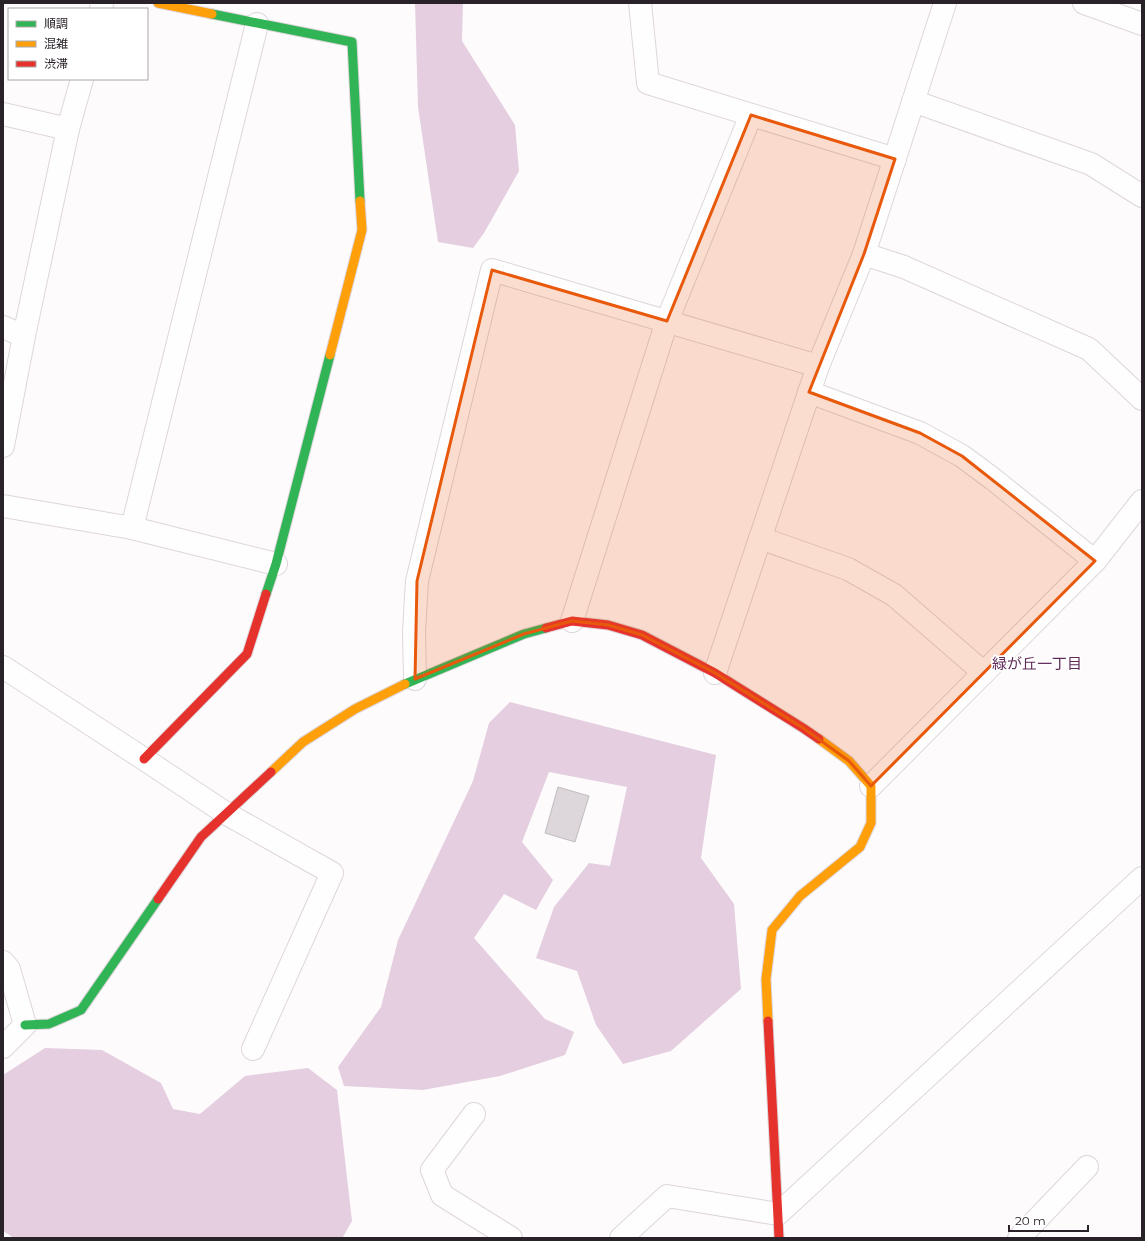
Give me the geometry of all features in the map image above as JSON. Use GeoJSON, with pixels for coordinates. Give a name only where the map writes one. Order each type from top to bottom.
{"type":"FeatureCollection","features":[{"type":"Feature","properties":{"kind":"street"},"geometry":{"type":"LineString","coordinates":[[144,759],[247,654],[276,564],[362,230],[352,42],[158,3]]}},
{"type":"Feature","properties":{"kind":"street"},"geometry":{"type":"LineString","coordinates":[[640,3],[648,83],[895,159]]}},
{"type":"Feature","properties":{"kind":"street"},"geometry":{"type":"LineString","coordinates":[[1084,3],[1142,24]]}},
{"type":"Feature","properties":{"kind":"street"},"geometry":{"type":"LineString","coordinates":[[715,673],[818,366],[864,254],[914,101],[941,4]]}},
{"type":"Feature","properties":{"kind":"street"},"geometry":{"type":"LineString","coordinates":[[132,528],[257,24]]}},
{"type":"Feature","properties":{"kind":"street"},"geometry":{"type":"LineString","coordinates":[[3,446],[24,336],[68,129],[82,80]]}},
{"type":"Feature","properties":{"kind":"street"},"geometry":{"type":"LineString","coordinates":[[914,101],[1091,164],[1142,196]]}},
{"type":"Feature","properties":{"kind":"street"},"geometry":{"type":"LineString","coordinates":[[3,114],[68,129]]}},
{"type":"Feature","properties":{"kind":"street"},"geometry":{"type":"LineString","coordinates":[[572,621],[667,321],[752,115]]}},
{"type":"Feature","properties":{"kind":"street"},"geometry":{"type":"LineString","coordinates":[[864,254],[904,267],[1089,349],[1142,399]]}},
{"type":"Feature","properties":{"kind":"street"},"geometry":{"type":"LineString","coordinates":[[414,679],[414,631],[417,581],[492,270],[818,366]]}},
{"type":"Feature","properties":{"kind":"street"},"geometry":{"type":"LineString","coordinates":[[3,327],[24,336]]}},
{"type":"Feature","properties":{"kind":"street"},"geometry":{"type":"LineString","coordinates":[[810,392],[920,433],[962,456],[994,479],[1095,561]]}},
{"type":"Feature","properties":{"kind":"street"},"geometry":{"type":"LineString","coordinates":[[871,786],[1095,561],[1142,502]]}},
{"type":"Feature","properties":{"kind":"street"},"geometry":{"type":"LineString","coordinates":[[3,506],[132,528],[276,564]]}},
{"type":"Feature","properties":{"kind":"street"},"geometry":{"type":"LineString","coordinates":[[760,538],[848,569],[894,594],[984,673]]}},
{"type":"Feature","properties":{"kind":"street"},"geometry":{"type":"LineString","coordinates":[[3,1047],[25,1025],[50,1024],[81,1010],[201,837],[303,742],[355,708],[414,679],[524,634],[572,621],[608,625],[642,635],[715,673],[809,732],[849,761],[871,786],[871,823],[860,847],[800,896],[772,930],[766,979],[779,1238]]}},
{"type":"Feature","properties":{"kind":"street"},"geometry":{"type":"LineString","coordinates":[[3,667],[227,814],[332,873],[253,1049]]}},
{"type":"Feature","properties":{"kind":"street"},"geometry":{"type":"LineString","coordinates":[[778,1214],[1142,878]]}},
{"type":"Feature","properties":{"kind":"street"},"geometry":{"type":"LineString","coordinates":[[3,962],[9,969],[25,1025]]}},
{"type":"Feature","properties":{"kind":"street"},"geometry":{"type":"LineString","coordinates":[[474,1114],[432,1170],[442,1195],[510,1238]]}},
{"type":"Feature","properties":{"kind":"street"},"geometry":{"type":"LineString","coordinates":[[1019,1238],[1087,1167]]}},
{"type":"Feature","properties":{"kind":"street"},"geometry":{"type":"LineString","coordinates":[[621,1238],[667,1196],[778,1214]]}},
{"type":"Feature","properties":{"kind":"highlighted area"},"geometry":{"type":"Polygon","coordinates":[[[751,115],[895,159],[864,254],[809,392],[920,433],[962,456],[1095,561],[871,786],[849,761],[803,728],[715,673],[642,635],[608,625],[572,621],[524,634],[415,679],[417,581],[492,270],[667,321],[751,115]]]}},
{"type":"Feature","properties":{"kind":"shaded area"},"geometry":{"type":"Polygon","coordinates":[[[415,3],[463,3],[462,41],[515,125],[519,171],[484,233],[473,248],[438,242],[418,107],[415,3]]]}},
{"type":"Feature","properties":{"kind":"shaded area"},"geometry":{"type":"Polygon","coordinates":[[[510,702],[716,755],[701,858],[734,904],[741,989],[671,1051],[623,1064],[596,1025],[577,971],[536,958],[554,907],[589,863],[610,866],[627,787],[549,772],[522,842],[553,880],[536,910],[504,894],[474,938],[545,1019],[574,1032],[565,1055],[500,1076],[423,1090],[344,1086],[338,1067],[381,1007],[398,940],[473,781],[489,723],[510,702]]]}},
{"type":"Feature","properties":{"kind":"shaded area"},"geometry":{"type":"Polygon","coordinates":[[[45,1048],[102,1050],[161,1083],[173,1109],[200,1114],[245,1076],[308,1068],[337,1090],[352,1221],[343,1237],[344,1238],[14,1238],[3,1231],[3,1075],[45,1048]]]}},
{"type":"Feature","properties":{"kind":"building"},"geometry":{"type":"Polygon","coordinates":[[[558,787],[589,796],[575,842],[545,833],[558,787]]]}},
{"type":"Feature","properties":{"kind":"traffic: fast"},"geometry":{"type":"LineString","coordinates":[[212,14],[352,42],[360,201]]}},
{"type":"Feature","properties":{"kind":"traffic: fast"},"geometry":{"type":"LineString","coordinates":[[266,594],[276,564],[330,355]]}},
{"type":"Feature","properties":{"kind":"traffic: fast"},"geometry":{"type":"LineString","coordinates":[[405,684],[524,634],[546,628]]}},
{"type":"Feature","properties":{"kind":"traffic: fast"},"geometry":{"type":"LineString","coordinates":[[25,1025],[49,1024],[81,1010],[158,899]]}},
{"type":"Feature","properties":{"kind":"traffic: slow"},"geometry":{"type":"LineString","coordinates":[[158,3],[212,14]]}},
{"type":"Feature","properties":{"kind":"traffic: slow"},"geometry":{"type":"LineString","coordinates":[[330,355],[362,230],[360,201]]}},
{"type":"Feature","properties":{"kind":"traffic: slow"},"geometry":{"type":"LineString","coordinates":[[271,772],[303,742],[355,709],[405,684]]}},
{"type":"Feature","properties":{"kind":"traffic: slow"},"geometry":{"type":"LineString","coordinates":[[768,1021],[766,979],[772,930],[800,896],[860,847],[871,823],[871,786],[849,761],[819,739]]}},
{"type":"Feature","properties":{"kind":"traffic: jam"},"geometry":{"type":"LineString","coordinates":[[144,759],[247,654],[266,594]]}},
{"type":"Feature","properties":{"kind":"traffic: jam"},"geometry":{"type":"LineString","coordinates":[[546,628],[572,621],[608,625],[642,635],[715,673],[819,739]]}},
{"type":"Feature","properties":{"kind":"traffic: jam"},"geometry":{"type":"LineString","coordinates":[[158,899],[201,837],[271,772]]}},
{"type":"Feature","properties":{"kind":"traffic: jam"},"geometry":{"type":"LineString","coordinates":[[768,1021],[779,1238]]}},
{"type":"Feature","properties":{"kind":"district","name":"緑が丘一丁目"},"geometry":{"type":"Point","coordinates":[1037,663]}}]}
